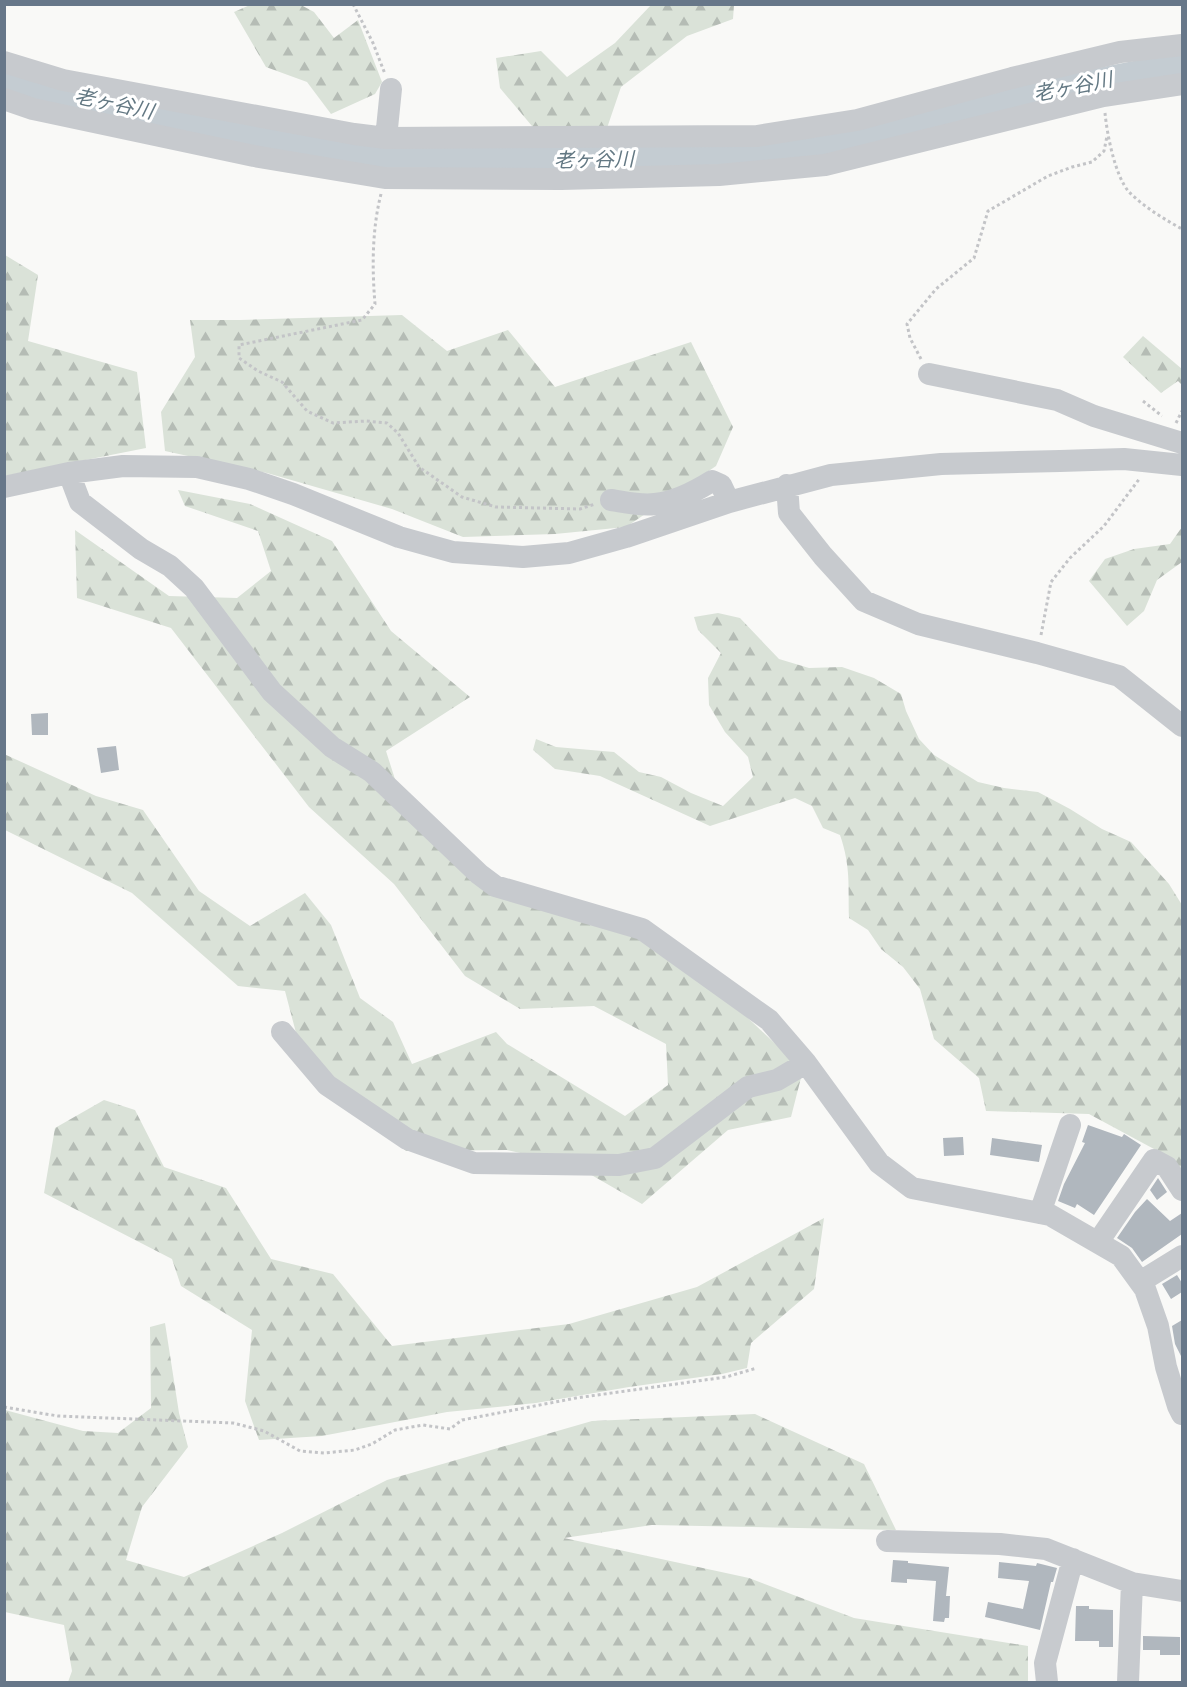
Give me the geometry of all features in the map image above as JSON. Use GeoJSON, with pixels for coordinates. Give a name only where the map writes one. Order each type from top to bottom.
{"type":"FeatureCollection","features":[{"type":"Feature","properties":{"kind":"street"},"geometry":{"type":"LineString","coordinates":[[4,62],[63,80],[386,138],[758,136],[856,120],[1120,52],[1182,45]]}},
{"type":"Feature","properties":{"kind":"street"},"geometry":{"type":"LineString","coordinates":[[1094,58],[1103,96]]}},
{"type":"Feature","properties":{"kind":"street"},"geometry":{"type":"LineString","coordinates":[[4,99],[33,109],[242,154],[385,178],[561,179],[718,175],[825,165],[1103,96],[1182,84]]}},
{"type":"Feature","properties":{"kind":"street"},"geometry":{"type":"LineString","coordinates":[[386,138],[391,89]]}},
{"type":"Feature","properties":{"kind":"street"},"geometry":{"type":"LineString","coordinates":[[929,374],[1057,400],[1094,416],[1178,434]]}},
{"type":"Feature","properties":{"kind":"street"},"geometry":{"type":"LineString","coordinates":[[4,487],[69,472],[123,466],[197,467],[249,479],[293,494],[399,537],[453,552],[523,556],[569,553],[626,537],[729,501],[831,475],[941,464],[1124,459],[1182,465]]}},
{"type":"Feature","properties":{"kind":"street"},"geometry":{"type":"LineString","coordinates":[[69,472],[80,502],[141,549],[170,566],[194,588],[272,692],[332,747],[372,772],[395,792],[479,874],[495,886],[642,929],[769,1020],[806,1064],[879,1163],[912,1188],[1050,1215],[1121,1256],[1145,1289],[1158,1326],[1166,1367],[1182,1414]]}},
{"type":"Feature","properties":{"kind":"street"},"geometry":{"type":"LineString","coordinates":[[611,500],[655,504],[698,490],[712,481],[721,485],[729,501]]}},
{"type":"Feature","properties":{"kind":"street"},"geometry":{"type":"LineString","coordinates":[[787,485],[789,513],[823,556],[864,601],[918,624],[1119,676],[1182,726]]}},
{"type":"Feature","properties":{"kind":"street"},"geometry":{"type":"LineString","coordinates":[[282,1032],[327,1085],[407,1138],[474,1163],[619,1165],[655,1158],[748,1087],[777,1080],[806,1064]]}},
{"type":"Feature","properties":{"kind":"street"},"geometry":{"type":"LineString","coordinates":[[1040,1213],[1070,1125]]}},
{"type":"Feature","properties":{"kind":"street"},"geometry":{"type":"LineString","coordinates":[[1098,1242],[1154,1160],[1167,1167],[1182,1190]]}},
{"type":"Feature","properties":{"kind":"street"},"geometry":{"type":"LineString","coordinates":[[1140,1282],[1182,1256]]}},
{"type":"Feature","properties":{"kind":"street"},"geometry":{"type":"LineString","coordinates":[[887,1541],[1000,1544],[1046,1549],[1132,1583],[1182,1591]]}},
{"type":"Feature","properties":{"kind":"street"},"geometry":{"type":"LineString","coordinates":[[1047,1683],[1045,1663],[1073,1559]]}},
{"type":"Feature","properties":{"kind":"street"},"geometry":{"type":"LineString","coordinates":[[1128,1683],[1132,1583]]}},
{"type":"Feature","properties":{"kind":"path"},"geometry":{"type":"LineString","coordinates":[[353,4],[373,43],[391,89]]}},
{"type":"Feature","properties":{"kind":"path"},"geometry":{"type":"LineString","coordinates":[[1103,96],[1107,136],[1128,190],[1142,203],[1182,229]]}},
{"type":"Feature","properties":{"kind":"path"},"geometry":{"type":"LineString","coordinates":[[929,374],[910,338],[907,324],[936,289],[974,258],[988,211],[1048,176],[1072,166],[1092,162],[1104,151],[1107,136]]}},
{"type":"Feature","properties":{"kind":"path"},"geometry":{"type":"LineString","coordinates":[[385,178],[378,208],[375,241],[373,273],[375,304],[362,320],[239,345],[239,358],[258,371],[282,382],[307,411],[333,423],[366,421],[387,423],[398,433],[419,466],[462,497],[496,507],[580,508],[611,500]]}},
{"type":"Feature","properties":{"kind":"path"},"geometry":{"type":"LineString","coordinates":[[1143,401],[1166,419]]}},
{"type":"Feature","properties":{"kind":"path"},"geometry":{"type":"LineString","coordinates":[[1178,434],[1182,411]]}},
{"type":"Feature","properties":{"kind":"path"},"geometry":{"type":"LineString","coordinates":[[1037,653],[1051,582],[1070,558],[1104,526],[1141,477]]}},
{"type":"Feature","properties":{"kind":"path"},"geometry":{"type":"LineString","coordinates":[[4,1407],[58,1416],[233,1423],[264,1431],[300,1451],[324,1453],[355,1450],[372,1444],[395,1430],[423,1425],[450,1429],[462,1420],[576,1398],[726,1377],[757,1368]]}},
{"type":"Feature","properties":{"kind":"green space"},"geometry":{"type":"Polygon","coordinates":[[[250,5],[301,5],[314,12],[334,38],[358,20],[382,82],[375,94],[331,114],[307,82],[266,67],[234,12],[250,5]]]}},
{"type":"Feature","properties":{"kind":"green space"},"geometry":{"type":"Polygon","coordinates":[[[651,5],[734,5],[733,19],[687,36],[621,87],[606,131],[537,132],[500,88],[496,58],[541,51],[567,77],[615,43],[651,5]]]}},
{"type":"Feature","properties":{"kind":"green space"},"geometry":{"type":"Polygon","coordinates":[[[5,255],[38,275],[28,341],[137,372],[146,448],[5,476],[5,255]]]}},
{"type":"Feature","properties":{"kind":"green space"},"geometry":{"type":"Polygon","coordinates":[[[402,315],[447,351],[508,330],[555,387],[691,342],[733,427],[716,466],[626,527],[555,534],[463,537],[392,509],[267,473],[165,451],[161,412],[195,357],[190,320],[402,315]]]}},
{"type":"Feature","properties":{"kind":"green space"},"geometry":{"type":"Polygon","coordinates":[[[1143,336],[1182,369],[1182,385],[1178,381],[1161,393],[1123,357],[1143,336]]]}},
{"type":"Feature","properties":{"kind":"green space"},"geometry":{"type":"Polygon","coordinates":[[[178,490],[250,504],[332,541],[391,631],[470,697],[386,751],[400,795],[488,890],[639,932],[733,1004],[803,1070],[791,1117],[728,1130],[642,1204],[574,1165],[507,1150],[406,1151],[300,1048],[285,991],[238,986],[132,893],[5,830],[4,754],[96,796],[143,810],[199,891],[250,926],[305,893],[331,925],[360,998],[393,1022],[412,1064],[496,1032],[507,1044],[625,1116],[668,1085],[666,1044],[594,1006],[520,1009],[465,976],[394,884],[309,807],[171,628],[77,598],[75,530],[169,596],[237,598],[271,571],[258,531],[185,506],[178,490]]]}},
{"type":"Feature","properties":{"kind":"green space"},"geometry":{"type":"Polygon","coordinates":[[[1182,527],[1182,562],[1157,580],[1144,611],[1127,626],[1089,581],[1105,559],[1134,549],[1170,544],[1182,527]]]}},
{"type":"Feature","properties":{"kind":"green space"},"geometry":{"type":"Polygon","coordinates":[[[718,613],[740,618],[779,659],[809,668],[842,667],[874,678],[901,694],[919,739],[934,755],[978,782],[1038,792],[1102,829],[1131,842],[1169,884],[1182,905],[1182,1179],[1154,1149],[1089,1114],[986,1111],[979,1078],[934,1039],[920,989],[903,967],[881,949],[868,930],[849,918],[849,886],[844,846],[840,835],[823,828],[812,806],[795,798],[710,826],[600,776],[555,769],[533,750],[536,739],[556,747],[614,752],[639,772],[661,777],[723,806],[753,777],[748,757],[725,732],[709,705],[708,678],[721,653],[698,630],[694,617],[718,613]]]}},
{"type":"Feature","properties":{"kind":"green space"},"geometry":{"type":"Polygon","coordinates":[[[104,1100],[135,1110],[164,1167],[226,1188],[271,1259],[333,1274],[392,1346],[569,1324],[697,1287],[824,1218],[814,1289],[751,1343],[747,1368],[722,1374],[536,1403],[447,1412],[322,1436],[259,1440],[245,1401],[252,1330],[181,1286],[172,1259],[44,1193],[55,1128],[104,1100]]]}},
{"type":"Feature","properties":{"kind":"green space"},"geometry":{"type":"Polygon","coordinates":[[[165,1323],[179,1413],[188,1447],[142,1507],[126,1560],[184,1577],[282,1533],[387,1480],[592,1421],[755,1414],[864,1464],[896,1530],[652,1525],[564,1538],[749,1578],[854,1618],[1028,1646],[1028,1682],[68,1682],[72,1671],[64,1625],[5,1612],[5,1410],[83,1431],[118,1433],[151,1408],[150,1327],[165,1323]]]}},
{"type":"Feature","properties":{"kind":"building"},"geometry":{"type":"Polygon","coordinates":[[[48,713],[48,735],[32,735],[31,714],[48,713]]]}},
{"type":"Feature","properties":{"kind":"building"},"geometry":{"type":"Polygon","coordinates":[[[116,746],[119,770],[101,773],[97,748],[116,746]]]}},
{"type":"Feature","properties":{"kind":"building"},"geometry":{"type":"Polygon","coordinates":[[[1088,1125],[1122,1137],[1124,1134],[1141,1145],[1094,1215],[1077,1204],[1075,1208],[1058,1201],[1085,1143],[1082,1142],[1088,1125]]]}},
{"type":"Feature","properties":{"kind":"building"},"geometry":{"type":"Polygon","coordinates":[[[963,1137],[964,1155],[944,1156],[943,1138],[963,1137]]]}},
{"type":"Feature","properties":{"kind":"building"},"geometry":{"type":"Polygon","coordinates":[[[992,1138],[1042,1145],[1039,1162],[990,1155],[992,1138]]]}},
{"type":"Feature","properties":{"kind":"building"},"geometry":{"type":"Polygon","coordinates":[[[1158,1178],[1167,1192],[1157,1200],[1150,1190],[1158,1178]]]}},
{"type":"Feature","properties":{"kind":"building"},"geometry":{"type":"Polygon","coordinates":[[[1147,1199],[1170,1221],[1182,1213],[1182,1234],[1142,1262],[1132,1248],[1117,1238],[1147,1199]]]}},
{"type":"Feature","properties":{"kind":"building"},"geometry":{"type":"Polygon","coordinates":[[[1177,1275],[1182,1283],[1182,1292],[1171,1299],[1162,1284],[1177,1275]]]}},
{"type":"Feature","properties":{"kind":"building"},"geometry":{"type":"Polygon","coordinates":[[[1182,1320],[1182,1358],[1175,1344],[1172,1326],[1182,1320]]]}},
{"type":"Feature","properties":{"kind":"building"},"geometry":{"type":"Polygon","coordinates":[[[893,1560],[949,1567],[946,1596],[950,1596],[949,1618],[945,1618],[944,1622],[933,1621],[936,1581],[907,1579],[907,1583],[891,1582],[893,1560]]]}},
{"type":"Feature","properties":{"kind":"building"},"geometry":{"type":"Polygon","coordinates":[[[999,1562],[1036,1566],[1037,1563],[1057,1568],[1053,1582],[1051,1582],[1040,1630],[985,1617],[988,1602],[1023,1609],[1029,1581],[998,1578],[999,1562]]]}},
{"type":"Feature","properties":{"kind":"building"},"geometry":{"type":"Polygon","coordinates":[[[1076,1606],[1113,1610],[1113,1647],[1099,1647],[1099,1641],[1075,1641],[1076,1606]]]}},
{"type":"Feature","properties":{"kind":"building"},"geometry":{"type":"Polygon","coordinates":[[[1143,1636],[1180,1637],[1180,1655],[1160,1655],[1160,1650],[1143,1650],[1143,1636]]]}},
{"type":"Feature","properties":{"kind":"waterway","name":"老ヶ谷川"},"geometry":{"type":"LineString","coordinates":[[4,80],[46,92],[227,129],[371,154],[435,161],[722,158],[836,144],[1010,99],[1182,66]]}}]}
